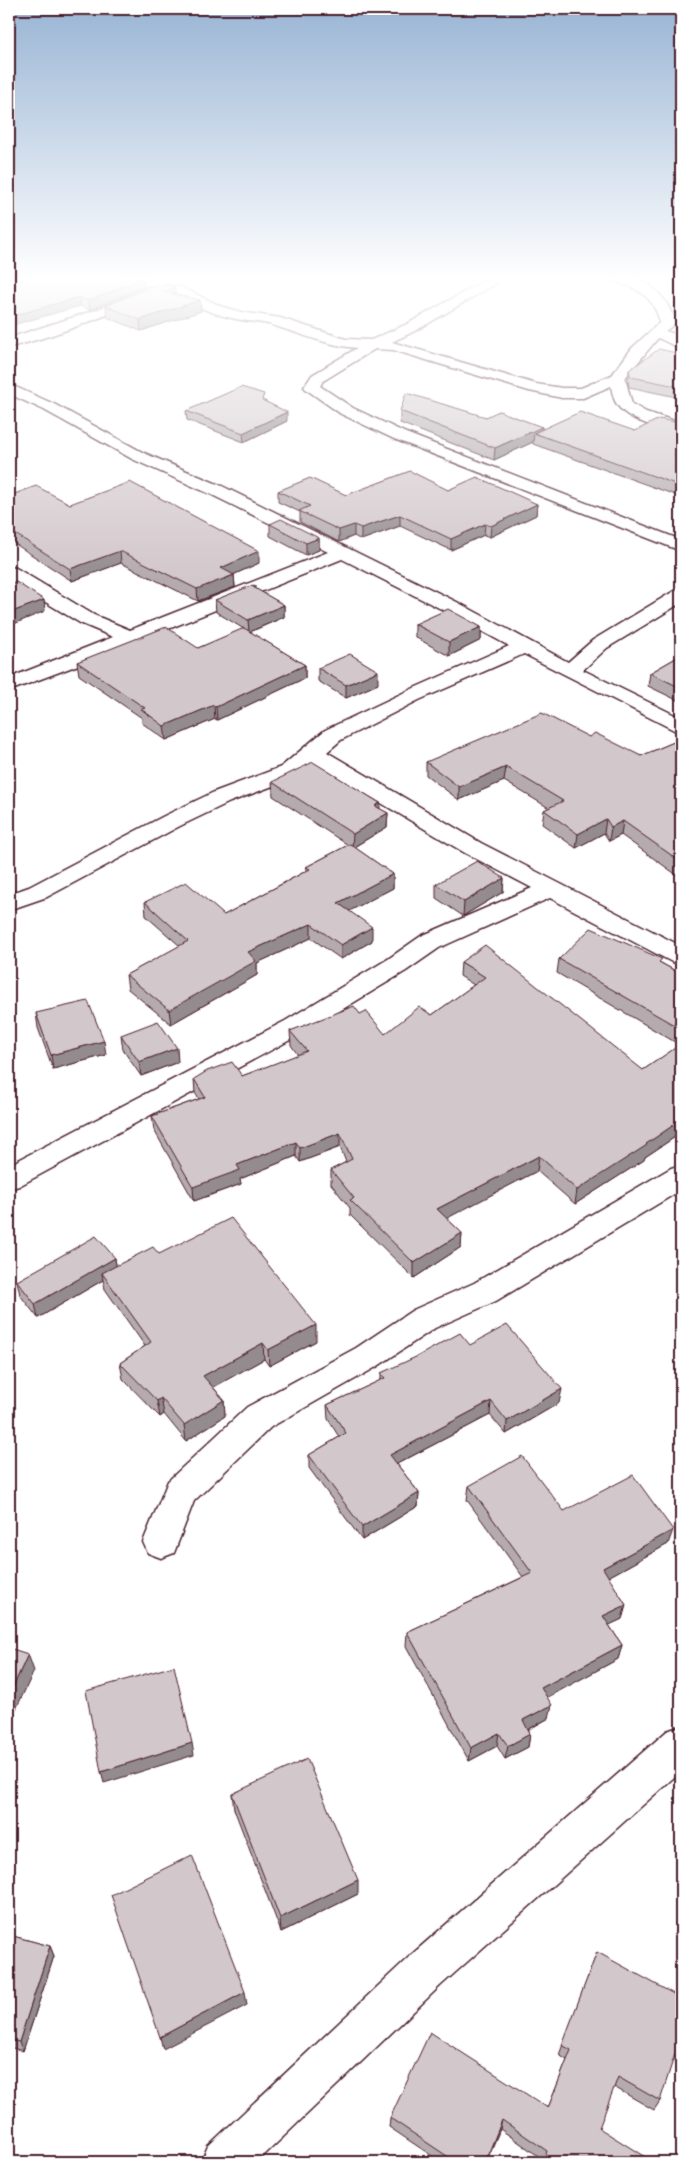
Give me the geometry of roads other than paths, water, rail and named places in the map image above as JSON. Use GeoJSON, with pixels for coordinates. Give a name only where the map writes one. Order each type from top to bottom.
{"type":"FeatureCollection","features":[{"type":"Feature","properties":{"kind":"street"},"geometry":{"type":"LineString","coordinates":[[318,377],[312,387],[347,411],[400,436],[681,546]]}},
{"type":"Feature","properties":{"kind":"street"},"geometry":{"type":"LineString","coordinates":[[498,377],[534,388],[562,393],[583,393],[618,378],[623,401],[628,409],[681,428]]}},
{"type":"Feature","properties":{"kind":"street"},"geometry":{"type":"LineString","coordinates":[[9,388],[49,407],[138,456],[216,490],[452,607],[570,671],[681,726]]}},
{"type":"Feature","properties":{"kind":"street"},"geometry":{"type":"LineString","coordinates":[[9,685],[132,638],[342,553]]}},
{"type":"Feature","properties":{"kind":"street"},"geometry":{"type":"LineString","coordinates":[[9,572],[87,619],[132,638]]}},
{"type":"Feature","properties":{"kind":"street"},"geometry":{"type":"LineString","coordinates":[[570,671],[600,644],[681,595]]}},
{"type":"Feature","properties":{"kind":"street"},"geometry":{"type":"LineString","coordinates":[[9,902],[38,892],[172,821],[222,797],[289,772],[314,753],[333,735],[412,696],[526,646]]}},
{"type":"Feature","properties":{"kind":"street"},"geometry":{"type":"LineString","coordinates":[[314,753],[474,848],[681,956]]}},
{"type":"Feature","properties":{"kind":"street"},"geometry":{"type":"LineString","coordinates":[[9,1178],[294,1027],[397,965],[430,942],[550,889]]}},
{"type":"Feature","properties":{"kind":"street"},"geometry":{"type":"LineString","coordinates":[[161,1542],[180,1492],[259,1417],[367,1357],[424,1319],[485,1292],[681,1176]]}},
{"type":"Feature","properties":{"kind":"street"},"geometry":{"type":"LineString","coordinates":[[224,2162],[425,1971],[681,1745]]}}]}
